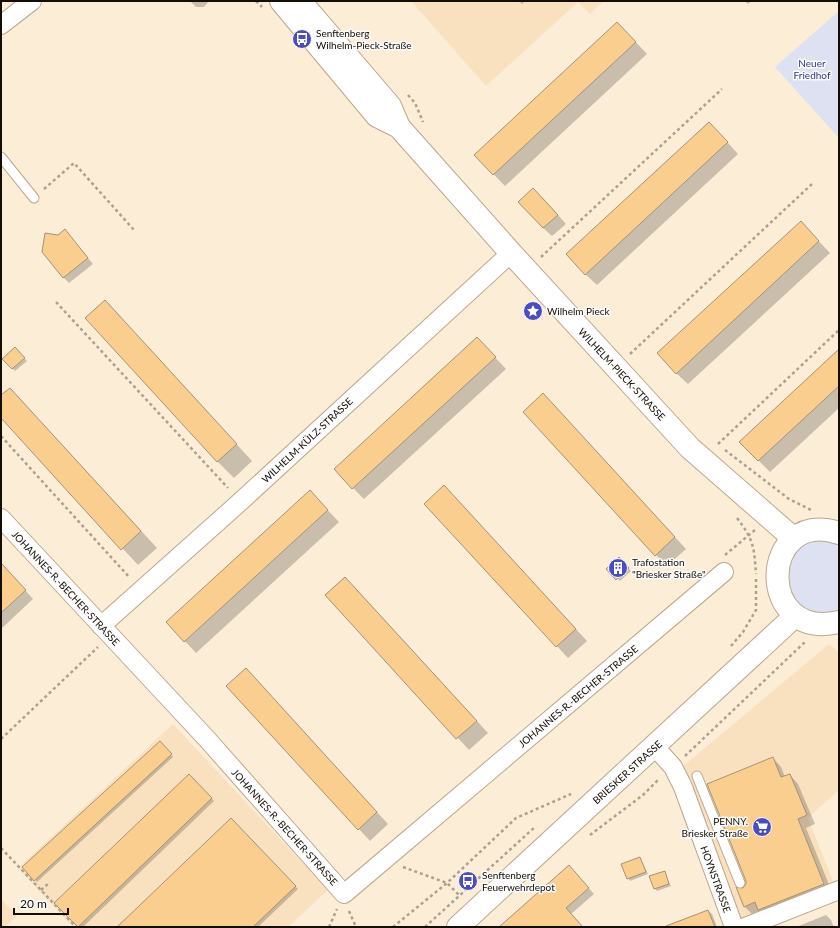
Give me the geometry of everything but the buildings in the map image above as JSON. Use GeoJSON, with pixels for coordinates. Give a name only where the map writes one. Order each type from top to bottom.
{"type":"FeatureCollection","features":[{"type":"Feature","properties":{"kind":"main road","name":"WILHELM-PIECK-STRASSE"},"geometry":{"type":"LineString","coordinates":[[281,1],[376,116],[399,127]]}},
{"type":"Feature","properties":{"kind":"main road","name":"WILHELM-PIECK-STRASSE"},"geometry":{"type":"LineString","coordinates":[[300,1],[390,106],[399,127],[511,253],[690,448],[793,538]]}},
{"type":"Feature","properties":{"kind":"main road"},"geometry":{"type":"LineString","coordinates":[[839,533],[821,529],[809,531],[793,538],[783,550],[777,565],[777,581],[781,598],[795,616],[816,624],[839,622]]}},
{"type":"Feature","properties":{"kind":"main road","name":"BRIESKER STRASSE"},"geometry":{"type":"LineString","coordinates":[[458,927],[655,747],[795,616]]}},
{"type":"Feature","properties":{"kind":"street"},"geometry":{"type":"LineString","coordinates":[[1,24],[32,1]]}},
{"type":"Feature","properties":{"kind":"street","name":"WILHELM-KÜLZ-STRASSE"},"geometry":{"type":"LineString","coordinates":[[106,630],[141,590],[240,502],[511,253]]}},
{"type":"Feature","properties":{"kind":"street","name":"JOHANNES-R.-BECHER-STRASSE"},"geometry":{"type":"LineString","coordinates":[[1,518],[207,739],[344,894],[724,572]]}},
{"type":"Feature","properties":{"kind":"street","name":"HOYNSTRASSE"},"geometry":{"type":"LineString","coordinates":[[655,747],[673,766],[683,787],[734,927]]}},
{"type":"Feature","properties":{"kind":"street"},"geometry":{"type":"LineString","coordinates":[[745,927],[839,890]]}},
{"type":"Feature","properties":{"kind":"lane"},"geometry":{"type":"LineString","coordinates":[[1,157],[34,198]]}},
{"type":"Feature","properties":{"kind":"lane"},"geometry":{"type":"LineString","coordinates":[[697,776],[740,883]]}},
{"type":"Feature","properties":{"kind":"path"},"geometry":{"type":"LineString","coordinates":[[541,257],[722,89]]}},
{"type":"Feature","properties":{"kind":"path"},"geometry":{"type":"LineString","coordinates":[[405,92],[415,103],[425,126]]}},
{"type":"Feature","properties":{"kind":"path"},"geometry":{"type":"LineString","coordinates":[[34,198],[74,163],[134,230]]}},
{"type":"Feature","properties":{"kind":"path"},"geometry":{"type":"LineString","coordinates":[[630,354],[812,184]]}},
{"type":"Feature","properties":{"kind":"path"},"geometry":{"type":"LineString","coordinates":[[536,251],[546,263]]}},
{"type":"Feature","properties":{"kind":"path"},"geometry":{"type":"LineString","coordinates":[[56,302],[240,502]]}},
{"type":"Feature","properties":{"kind":"path"},"geometry":{"type":"LineString","coordinates":[[718,444],[839,330]]}},
{"type":"Feature","properties":{"kind":"path"},"geometry":{"type":"LineString","coordinates":[[624,348],[635,360]]}},
{"type":"Feature","properties":{"kind":"path"},"geometry":{"type":"LineString","coordinates":[[1,436],[141,590]]}},
{"type":"Feature","properties":{"kind":"path"},"geometry":{"type":"LineString","coordinates":[[712,441],[718,444],[789,499]]}},
{"type":"Feature","properties":{"kind":"path"},"geometry":{"type":"LineString","coordinates":[[724,572],[716,562],[750,535],[754,547],[756,580],[756,610],[752,618]]}},
{"type":"Feature","properties":{"kind":"path"},"geometry":{"type":"LineString","coordinates":[[1,739],[106,630]]}},
{"type":"Feature","properties":{"kind":"path"},"geometry":{"type":"LineString","coordinates":[[587,837],[643,795],[770,677],[792,654]]}},
{"type":"Feature","properties":{"kind":"path"},"geometry":{"type":"LineString","coordinates":[[393,927],[447,883],[516,818],[575,792]]}},
{"type":"Feature","properties":{"kind":"path"},"geometry":{"type":"LineString","coordinates":[[1,848],[76,927]]}},
{"type":"Feature","properties":{"kind":"path"},"geometry":{"type":"LineString","coordinates":[[384,860],[447,883],[460,896]]}},
{"type":"Feature","properties":{"kind":"path"},"geometry":{"type":"LineString","coordinates":[[41,890],[49,883]]}},
{"type":"Feature","properties":{"kind":"shaded area"},"geometry":{"type":"Polygon","coordinates":[[[411,1],[604,1],[590,14],[578,2],[486,86],[411,1]]]}},
{"type":"Feature","properties":{"kind":"shaded area"},"geometry":{"type":"Polygon","coordinates":[[[829,644],[839,652],[839,790],[808,818],[833,881],[739,920],[682,767],[829,644]]]}},
{"type":"Feature","properties":{"kind":"shaded area"},"geometry":{"type":"Polygon","coordinates":[[[173,724],[328,890],[288,927],[73,927],[18,868],[173,724]]]}},
{"type":"Feature","properties":{"kind":"shaded area"},"geometry":{"type":"Polygon","coordinates":[[[1,899],[17,916],[5,927],[1,927],[1,899]]]}},
{"type":"Feature","properties":{"kind":"green space","name":"Neuer Friedhof"},"geometry":{"type":"Polygon","coordinates":[[[839,11],[839,138],[775,67],[839,11]]]}},
{"type":"Feature","properties":{"kind":"green space"},"geometry":{"type":"Polygon","coordinates":[[[839,540],[839,611],[818,613],[811,612],[800,605],[785,582],[791,554],[807,541],[839,540]]]}},
{"type":"Feature","properties":{"kind":"place","name":"Senftenberg Wilhelm-Pieck-Straße"},"geometry":{"type":"Point","coordinates":[302,39]}},
{"type":"Feature","properties":{"kind":"place","name":"Wilhelm Pieck"},"geometry":{"type":"Point","coordinates":[533,311]}},
{"type":"Feature","properties":{"kind":"place","name":"Trafostation \"Briesker Straße\""},"geometry":{"type":"Point","coordinates":[618,568]}},
{"type":"Feature","properties":{"kind":"place","name":"PENNY. Briesker Straße"},"geometry":{"type":"Point","coordinates":[762,827]}},
{"type":"Feature","properties":{"kind":"place","name":"Senftenberg Feuerwehrdepot"},"geometry":{"type":"Point","coordinates":[468,881]}}]}
